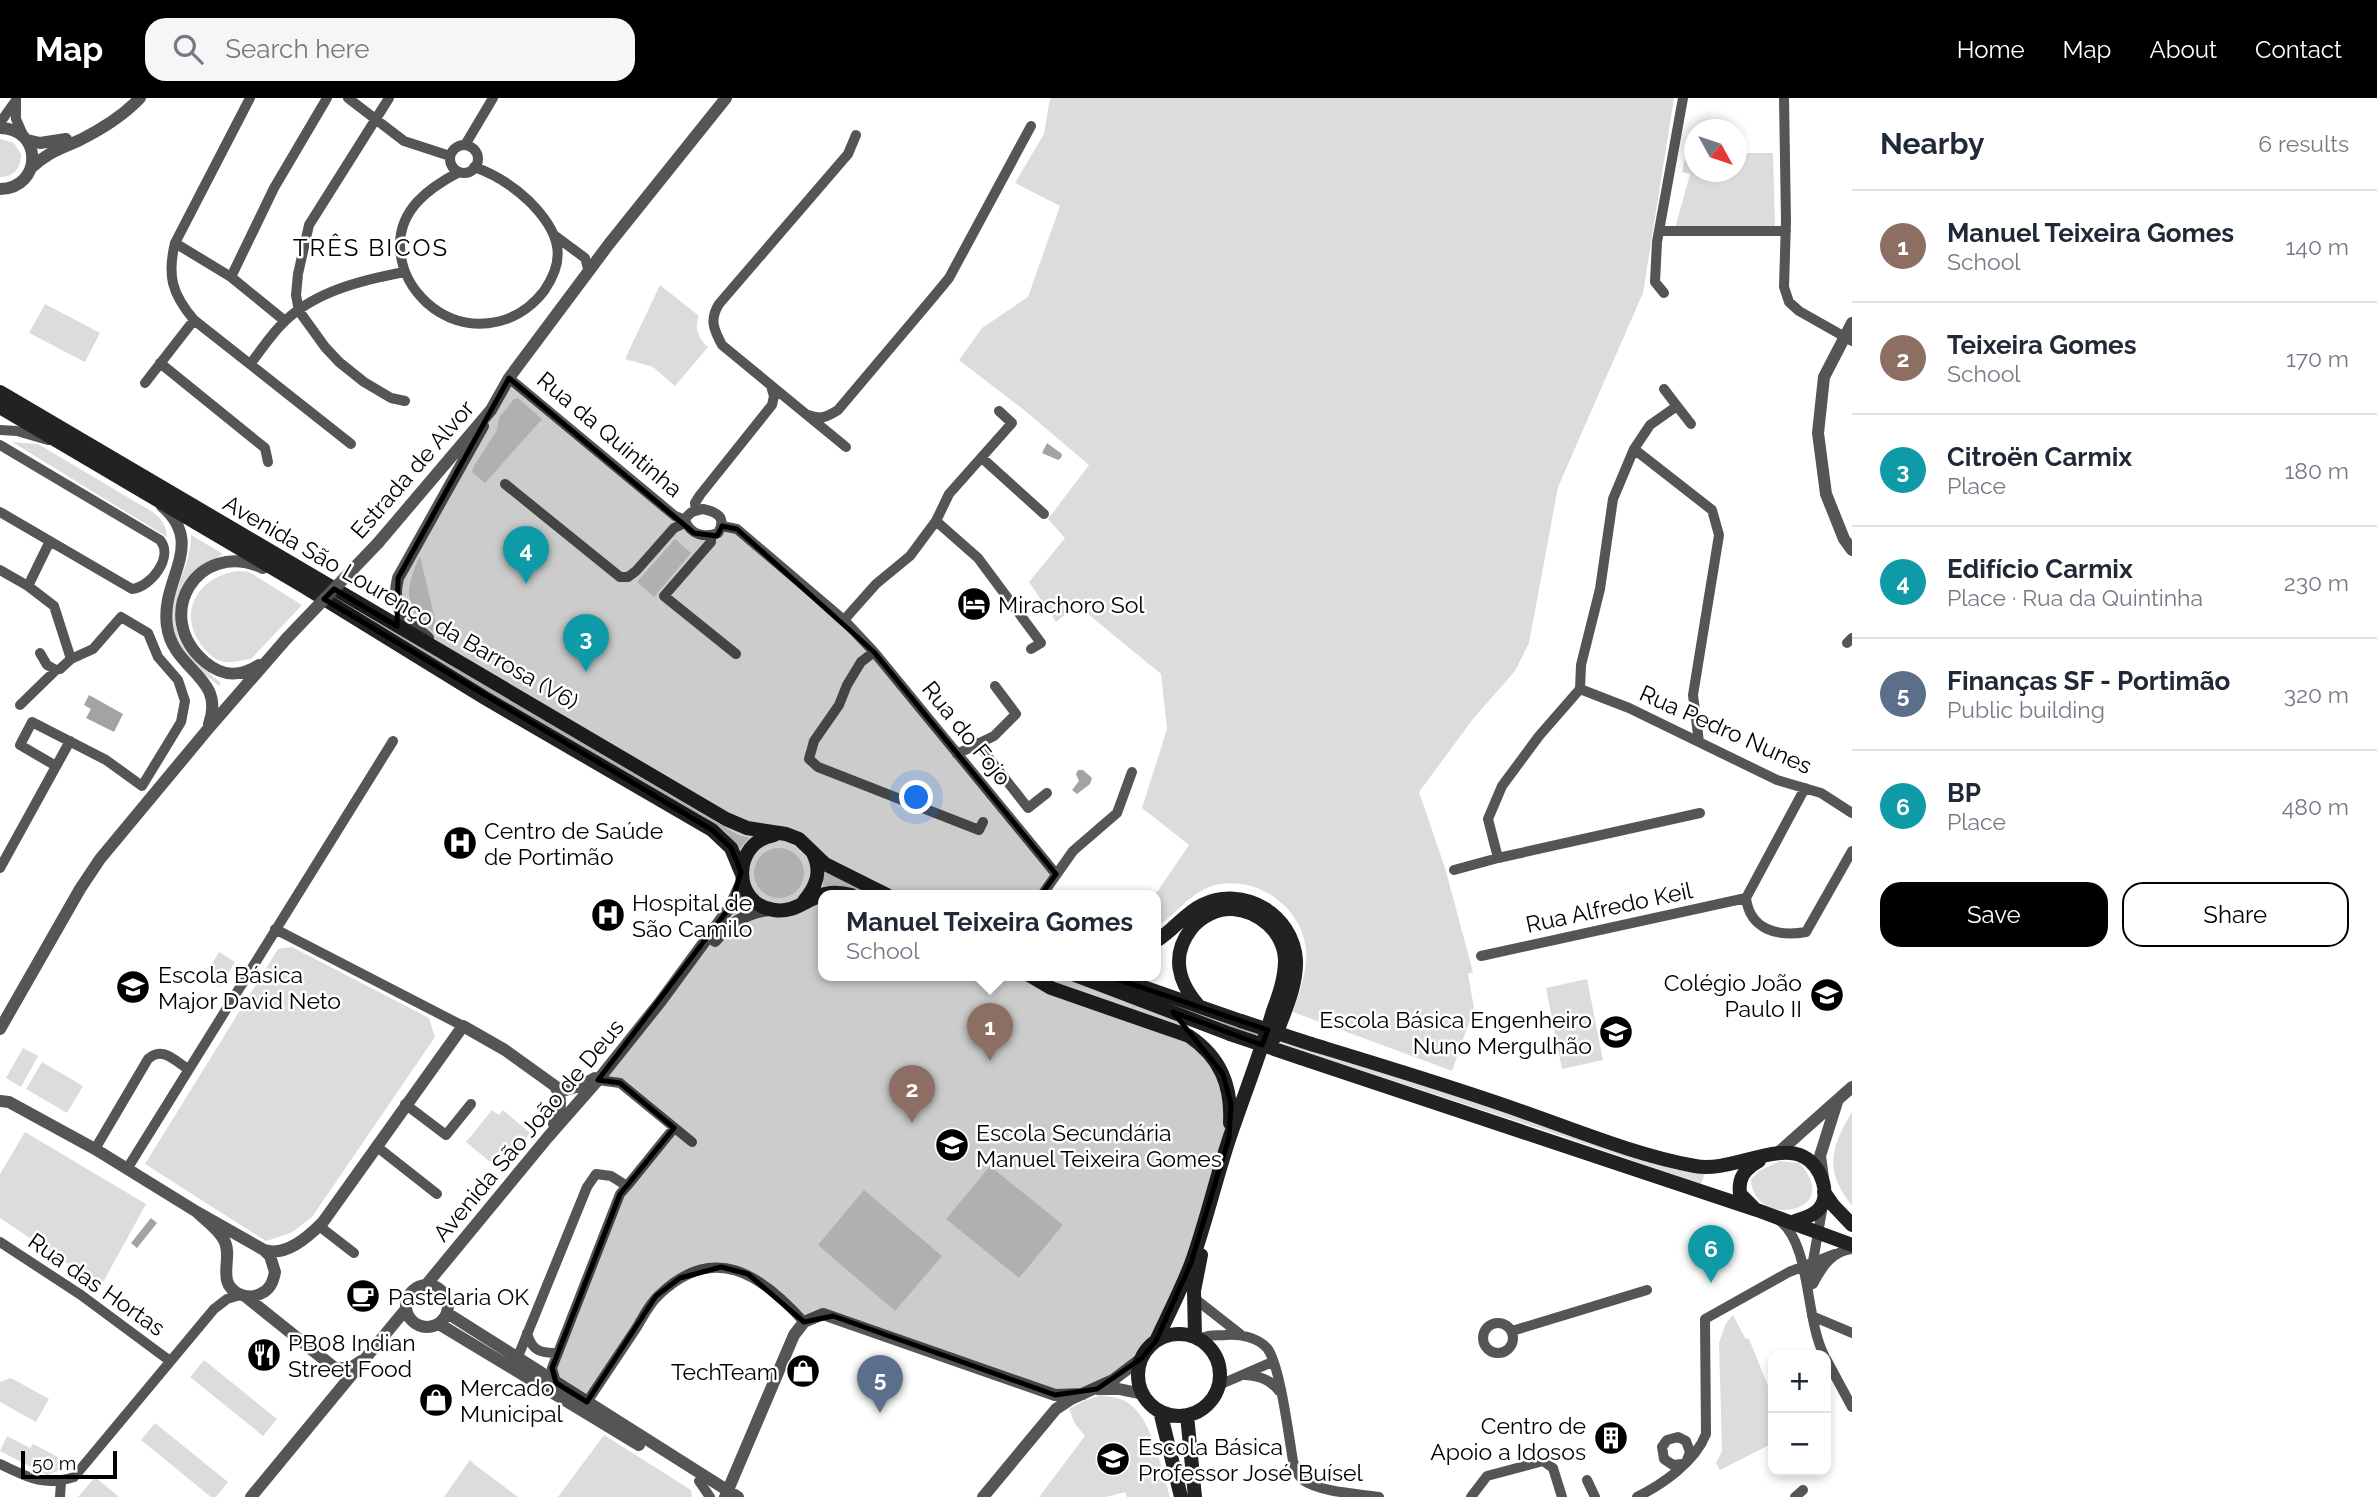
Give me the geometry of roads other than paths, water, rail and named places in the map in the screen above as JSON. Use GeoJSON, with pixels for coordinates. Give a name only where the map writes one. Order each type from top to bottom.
{"type":"FeatureCollection","features":[{"type":"Feature","properties":{"kind":"main road","name":"Avenida São Lourenço da Barrosa (V6)"},"geometry":{"type":"LineString","coordinates":[[0,392],[726,819],[760,832],[786,834],[805,843],[825,864],[877,890]]}},
{"type":"Feature","properties":{"kind":"main road","name":"Avenida São Lourenço da Barrosa (V6)"},"geometry":{"type":"LineString","coordinates":[[0,407],[303,586],[454,680],[712,830],[731,848],[746,892],[759,905],[771,910]]}},
{"type":"Feature","properties":{"kind":"main road"},"geometry":{"type":"LineString","coordinates":[[741,877],[742,862],[748,850],[770,835],[786,834]]}},
{"type":"Feature","properties":{"kind":"main road"},"geometry":{"type":"LineString","coordinates":[[801,904],[814,890],[818,873],[816,860],[805,843]]}},
{"type":"Feature","properties":{"kind":"main road"},"geometry":{"type":"LineString","coordinates":[[771,910],[783,911],[818,896]]}},
{"type":"Feature","properties":{"kind":"main road"},"geometry":{"type":"LineString","coordinates":[[1161,938],[1202,904],[1229,898],[1242,899],[1263,906],[1286,928],[1295,951],[1295,973],[1287,1004],[1221,1188],[1205,1242],[1194,1298],[1197,1338]]}},
{"type":"Feature","properties":{"kind":"main road"},"geometry":{"type":"LineString","coordinates":[[1156,1341],[1177,1334],[1197,1338],[1212,1350],[1220,1375],[1219,1385],[1211,1401],[1204,1407],[1178,1416],[1160,1411],[1150,1404],[1138,1380],[1142,1358],[1156,1341],[1191,1263],[1229,1138],[1269,1027],[1284,976],[1285,958],[1282,944],[1275,932],[1254,915],[1228,909],[1208,914],[1193,926],[1184,939],[1178,964],[1187,992],[1198,1005]]}},
{"type":"Feature","properties":{"kind":"main road"},"geometry":{"type":"LineString","coordinates":[[1039,981],[1051,988],[1189,1036],[1204,1046],[1213,1056],[1228,1087],[1231,1104],[1229,1138]]}},
{"type":"Feature","properties":{"kind":"main road"},"geometry":{"type":"LineString","coordinates":[[1091,981],[1230,1034],[1757,1210],[1852,1247]]}},
{"type":"Feature","properties":{"kind":"main road"},"geometry":{"type":"LineString","coordinates":[[1127,981],[1658,1158],[1700,1167],[1744,1162],[1790,1152],[1806,1157],[1813,1164],[1824,1192],[1852,1225]]}},
{"type":"Feature","properties":{"kind":"main road"},"geometry":{"type":"LineString","coordinates":[[1757,1210],[1740,1194],[1740,1179],[1752,1165],[1775,1154]]}},
{"type":"Feature","properties":{"kind":"main road"},"geometry":{"type":"LineString","coordinates":[[1786,1221],[1818,1211],[1824,1192]]}},
{"type":"Feature","properties":{"kind":"main road"},"geometry":{"type":"LineString","coordinates":[[1160,1411],[1181,1497]]}},
{"type":"Feature","properties":{"kind":"main road"},"geometry":{"type":"LineString","coordinates":[[1187,1415],[1195,1497]]}},
{"type":"Feature","properties":{"kind":"street"},"geometry":{"type":"LineString","coordinates":[[16,98],[0,125],[25,138],[47,142],[97,131]]}},
{"type":"Feature","properties":{"kind":"street"},"geometry":{"type":"LineString","coordinates":[[0,189],[17,186],[27,177],[31,168],[32,152],[16,118],[16,98]]}},
{"type":"Feature","properties":{"kind":"street"},"geometry":{"type":"LineString","coordinates":[[31,168],[44,155],[97,131],[123,114],[140,98]]}},
{"type":"Feature","properties":{"kind":"street"},"geometry":{"type":"LineString","coordinates":[[250,98],[175,243],[170,262],[171,277],[181,304],[194,320],[351,443]]}},
{"type":"Feature","properties":{"kind":"street"},"geometry":{"type":"LineString","coordinates":[[231,277],[274,188],[327,98]]}},
{"type":"Feature","properties":{"kind":"street"},"geometry":{"type":"LineString","coordinates":[[348,98],[374,121],[404,141],[450,156]]}},
{"type":"Feature","properties":{"kind":"street"},"geometry":{"type":"LineString","coordinates":[[389,98],[309,225],[296,295],[299,311],[339,362],[373,388],[391,398],[405,401]]}},
{"type":"Feature","properties":{"kind":"street"},"geometry":{"type":"LineString","coordinates":[[459,172],[451,164],[450,156],[455,149],[465,145],[493,98]]}},
{"type":"Feature","properties":{"kind":"street","name":"Estrada de Alvor"},"geometry":{"type":"LineString","coordinates":[[0,1029],[100,859],[268,659],[378,543],[491,410],[509,378],[600,257],[726,98]]}},
{"type":"Feature","properties":{"kind":"street"},"geometry":{"type":"LineString","coordinates":[[1664,293],[1655,282],[1659,231],[1683,98]]}},
{"type":"Feature","properties":{"kind":"street"},"geometry":{"type":"LineString","coordinates":[[1784,98],[1784,287],[1789,302],[1799,312],[1848,339]]}},
{"type":"Feature","properties":{"kind":"street"},"geometry":{"type":"LineString","coordinates":[[806,414],[826,418],[838,410],[936,295],[949,278],[1031,126]]}},
{"type":"Feature","properties":{"kind":"street"},"geometry":{"type":"LineString","coordinates":[[846,447],[722,345],[712,327],[714,312],[848,154],[856,135]]}},
{"type":"Feature","properties":{"kind":"street"},"geometry":{"type":"LineString","coordinates":[[465,145],[476,154],[477,162],[474,167],[468,172],[459,172],[426,192],[404,220],[400,237],[404,272],[410,284],[432,308],[460,322],[475,325],[508,320],[526,310],[538,298],[555,270],[571,256],[600,257]]}},
{"type":"Feature","properties":{"kind":"street"},"geometry":{"type":"LineString","coordinates":[[474,167],[506,182],[523,195],[554,234],[585,258],[589,272]]}},
{"type":"Feature","properties":{"kind":"street"},"geometry":{"type":"LineString","coordinates":[[1659,231],[1786,230]]}},
{"type":"Feature","properties":{"kind":"street"},"geometry":{"type":"LineString","coordinates":[[554,234],[558,254],[555,270]]}},
{"type":"Feature","properties":{"kind":"street"},"geometry":{"type":"LineString","coordinates":[[175,243],[231,277],[285,321]]}},
{"type":"Feature","properties":{"kind":"street"},"geometry":{"type":"LineString","coordinates":[[251,363],[285,321],[325,295],[355,284],[404,272]]}},
{"type":"Feature","properties":{"kind":"street"},"geometry":{"type":"LineString","coordinates":[[145,383],[194,320]]}},
{"type":"Feature","properties":{"kind":"street"},"geometry":{"type":"LineString","coordinates":[[1852,323],[1848,339],[1824,377],[1818,433],[1826,494],[1844,539],[1852,550]]}},
{"type":"Feature","properties":{"kind":"street"},"geometry":{"type":"LineString","coordinates":[[160,363],[265,448],[268,462]]}},
{"type":"Feature","properties":{"kind":"street","name":"Rua da Quintinha"},"geometry":{"type":"LineString","coordinates":[[509,378],[685,522]]}},
{"type":"Feature","properties":{"kind":"street"},"geometry":{"type":"LineString","coordinates":[[695,510],[695,502],[700,495],[772,405],[774,396],[771,386]]}},
{"type":"Feature","properties":{"kind":"street"},"geometry":{"type":"LineString","coordinates":[[1664,388],[1691,424]]}},
{"type":"Feature","properties":{"kind":"street"},"geometry":{"type":"LineString","coordinates":[[762,420],[774,409],[795,405]]}},
{"type":"Feature","properties":{"kind":"street"},"geometry":{"type":"LineString","coordinates":[[1498,858],[1488,818],[1502,786],[1539,736],[1580,689],[1581,665],[1600,589],[1613,499],[1633,449],[1650,425],[1677,406]]}},
{"type":"Feature","properties":{"kind":"street"},"geometry":{"type":"LineString","coordinates":[[448,656],[400,612],[395,591],[398,578],[477,441],[491,410]]}},
{"type":"Feature","properties":{"kind":"street"},"geometry":{"type":"LineString","coordinates":[[722,526],[737,529],[844,620],[876,584],[911,556],[936,521],[949,494],[1013,423],[999,411]]}},
{"type":"Feature","properties":{"kind":"street"},"geometry":{"type":"LineString","coordinates":[[0,430],[17,431],[62,444]]}},
{"type":"Feature","properties":{"kind":"street"},"geometry":{"type":"LineString","coordinates":[[0,445],[160,540],[166,550],[166,557],[145,584],[132,589],[0,512]]}},
{"type":"Feature","properties":{"kind":"street"},"geometry":{"type":"LineString","coordinates":[[1633,449],[1712,510],[1720,535],[1693,695],[1699,742]]}},
{"type":"Feature","properties":{"kind":"street"},"geometry":{"type":"LineString","coordinates":[[982,457],[1044,514]]}},
{"type":"Feature","properties":{"kind":"street","name":"Rua da Quintinha"},"geometry":{"type":"LineString","coordinates":[[505,484],[620,577],[628,577],[636,571],[674,528],[685,522]]}},
{"type":"Feature","properties":{"kind":"street"},"geometry":{"type":"LineString","coordinates":[[151,496],[167,511],[181,534],[182,552],[168,597],[167,628],[178,655],[211,691],[214,705],[208,729]]}},
{"type":"Feature","properties":{"kind":"street"},"geometry":{"type":"LineString","coordinates":[[695,510],[718,513],[722,526],[718,533],[694,533],[685,522],[688,514],[695,510]]}},
{"type":"Feature","properties":{"kind":"street"},"geometry":{"type":"LineString","coordinates":[[936,521],[978,558],[1041,642],[1031,649]]}},
{"type":"Feature","properties":{"kind":"street"},"geometry":{"type":"LineString","coordinates":[[711,535],[711,542],[664,596],[736,654]]}},
{"type":"Feature","properties":{"kind":"street"},"geometry":{"type":"LineString","coordinates":[[28,586],[50,541]]}},
{"type":"Feature","properties":{"kind":"street"},"geometry":{"type":"LineString","coordinates":[[268,659],[248,672],[236,674],[225,674],[206,663],[190,648],[181,625],[186,590],[212,565],[239,560],[303,586]]}},
{"type":"Feature","properties":{"kind":"street"},"geometry":{"type":"LineString","coordinates":[[0,570],[28,586],[54,606],[71,659]]}},
{"type":"Feature","properties":{"kind":"street"},"geometry":{"type":"LineString","coordinates":[[20,705],[56,670],[61,669],[71,659],[88,653],[121,617],[148,633],[158,657],[178,680],[184,701],[181,722],[142,786],[106,760],[32,722],[20,745],[56,766]]}},
{"type":"Feature","properties":{"kind":"street","name":"Rua do Fojo"},"geometry":{"type":"LineString","coordinates":[[844,620],[874,652],[1056,874]]}},
{"type":"Feature","properties":{"kind":"street"},"geometry":{"type":"LineString","coordinates":[[874,652],[861,662],[839,705],[814,741],[809,758],[818,767],[979,830],[983,822]]}},
{"type":"Feature","properties":{"kind":"street"},"geometry":{"type":"LineString","coordinates":[[40,653],[47,665],[56,670]]}},
{"type":"Feature","properties":{"kind":"street"},"geometry":{"type":"LineString","coordinates":[[957,754],[994,736],[1016,714],[995,686]]}},
{"type":"Feature","properties":{"kind":"street","name":"Rua Pedro Nunes"},"geometry":{"type":"LineString","coordinates":[[1580,689],[1629,708],[1777,780],[1821,793],[1852,813]]}},
{"type":"Feature","properties":{"kind":"street"},"geometry":{"type":"LineString","coordinates":[[0,868],[70,741]]}},
{"type":"Feature","properties":{"kind":"street"},"geometry":{"type":"LineString","coordinates":[[127,1169],[394,741]]}},
{"type":"Feature","properties":{"kind":"street"},"geometry":{"type":"LineString","coordinates":[[977,743],[1028,808],[1047,793]]}},
{"type":"Feature","properties":{"kind":"street"},"geometry":{"type":"LineString","coordinates":[[1045,890],[1073,852],[1117,813],[1132,772]]}},
{"type":"Feature","properties":{"kind":"street"},"geometry":{"type":"LineString","coordinates":[[1805,788],[1746,898],[1748,912],[1761,926],[1787,936],[1806,932],[1852,851]]}},
{"type":"Feature","properties":{"kind":"street"},"geometry":{"type":"LineString","coordinates":[[1454,870],[1700,813]]}},
{"type":"Feature","properties":{"kind":"street"},"geometry":{"type":"LineString","coordinates":[[661,1001],[730,907],[741,877]]}},
{"type":"Feature","properties":{"kind":"street","name":"Rua Alfredo Keil"},"geometry":{"type":"LineString","coordinates":[[1481,956],[1746,898]]}},
{"type":"Feature","properties":{"kind":"street"},"geometry":{"type":"LineString","coordinates":[[661,1001],[725,929],[741,918],[771,910]]}},
{"type":"Feature","properties":{"kind":"street"},"geometry":{"type":"LineString","coordinates":[[275,929],[505,1049],[568,1096],[572,1104],[565,1117]]}},
{"type":"Feature","properties":{"kind":"street","name":"Avenida São João de Deus"},"geometry":{"type":"LineString","coordinates":[[433,1287],[444,1273],[457,1247],[661,1001]]}},
{"type":"Feature","properties":{"kind":"street"},"geometry":{"type":"LineString","coordinates":[[0,1090],[5,1102],[95,1149],[197,1212],[271,1252],[299,1243],[319,1226],[463,1026]]}},
{"type":"Feature","properties":{"kind":"street"},"geometry":{"type":"LineString","coordinates":[[95,1149],[148,1059],[154,1054],[163,1053],[188,1069]]}},
{"type":"Feature","properties":{"kind":"street"},"geometry":{"type":"LineString","coordinates":[[557,1087],[583,1085],[601,1076],[620,1083],[692,1142]]}},
{"type":"Feature","properties":{"kind":"street"},"geometry":{"type":"LineString","coordinates":[[548,1137],[559,1114],[561,1098],[557,1087]]}},
{"type":"Feature","properties":{"kind":"street"},"geometry":{"type":"LineString","coordinates":[[1775,1154],[1852,1087]]}},
{"type":"Feature","properties":{"kind":"street"},"geometry":{"type":"LineString","coordinates":[[1807,1295],[1824,1192],[1820,1156],[1837,1102]]}},
{"type":"Feature","properties":{"kind":"street"},"geometry":{"type":"LineString","coordinates":[[405,1104],[446,1135],[471,1104]]}},
{"type":"Feature","properties":{"kind":"street"},"geometry":{"type":"LineString","coordinates":[[556,1383],[552,1368],[620,1194],[674,1128]]}},
{"type":"Feature","properties":{"kind":"street"},"geometry":{"type":"LineString","coordinates":[[376,1146],[437,1194]]}},
{"type":"Feature","properties":{"kind":"street"},"geometry":{"type":"LineString","coordinates":[[517,1359],[587,1187],[596,1174],[611,1176],[627,1186]]}},
{"type":"Feature","properties":{"kind":"street"},"geometry":{"type":"LineString","coordinates":[[197,1212],[224,1240],[227,1248],[225,1277],[214,1309]]}},
{"type":"Feature","properties":{"kind":"street"},"geometry":{"type":"LineString","coordinates":[[1786,1221],[1793,1235],[1823,1350]]}},
{"type":"Feature","properties":{"kind":"street"},"geometry":{"type":"LineString","coordinates":[[319,1226],[354,1253]]}},
{"type":"Feature","properties":{"kind":"street","name":"Rua das Hortas"},"geometry":{"type":"LineString","coordinates":[[0,1242],[72,1289],[170,1361]]}},
{"type":"Feature","properties":{"kind":"street"},"geometry":{"type":"LineString","coordinates":[[0,1464],[45,1482],[61,1482],[74,1477],[214,1309],[227,1299],[262,1294],[273,1281],[274,1264],[262,1249],[244,1247],[237,1250],[227,1261]]}},
{"type":"Feature","properties":{"kind":"street"},"geometry":{"type":"LineString","coordinates":[[1637,1497],[1666,1479],[1703,1441],[1707,1427],[1705,1320],[1802,1267],[1852,1247]]}},
{"type":"Feature","properties":{"kind":"street"},"geometry":{"type":"LineString","coordinates":[[1807,1295],[1824,1265],[1835,1254]]}},
{"type":"Feature","properties":{"kind":"street"},"geometry":{"type":"LineString","coordinates":[[587,1402],[656,1296],[680,1278],[699,1269],[721,1267],[748,1274],[775,1292],[804,1322]]}},
{"type":"Feature","properties":{"kind":"street"},"geometry":{"type":"LineString","coordinates":[[225,1277],[228,1284],[336,1369],[340,1381],[335,1395]]}},
{"type":"Feature","properties":{"kind":"street"},"geometry":{"type":"LineString","coordinates":[[251,1497],[406,1309],[413,1290],[433,1287],[447,1299],[447,1313],[439,1324],[425,1327],[415,1323],[406,1309]]}},
{"type":"Feature","properties":{"kind":"street"},"geometry":{"type":"LineString","coordinates":[[1512,1331],[1647,1290]]}},
{"type":"Feature","properties":{"kind":"street"},"geometry":{"type":"LineString","coordinates":[[1194,1298],[1243,1336],[1265,1346],[1282,1394],[1293,1461],[1301,1479],[1320,1487],[1379,1497]]}},
{"type":"Feature","properties":{"kind":"street"},"geometry":{"type":"LineString","coordinates":[[447,1313],[728,1495],[789,1345],[804,1322],[823,1314],[1055,1395],[1083,1394]]}},
{"type":"Feature","properties":{"kind":"street"},"geometry":{"type":"LineString","coordinates":[[1812,1316],[1852,1333]]}},
{"type":"Feature","properties":{"kind":"street"},"geometry":{"type":"LineString","coordinates":[[336,1369],[352,1367],[398,1329],[415,1323]]}},
{"type":"Feature","properties":{"kind":"street"},"geometry":{"type":"LineString","coordinates":[[439,1324],[703,1479],[722,1481],[740,1464]]}},
{"type":"Feature","properties":{"kind":"street"},"geometry":{"type":"LineString","coordinates":[[527,1333],[530,1344],[536,1350],[542,1353],[558,1353]]}},
{"type":"Feature","properties":{"kind":"street"},"geometry":{"type":"LineString","coordinates":[[1197,1338],[1212,1335],[1243,1336]]}},
{"type":"Feature","properties":{"kind":"street"},"geometry":{"type":"LineString","coordinates":[[983,1497],[1056,1409],[1097,1389],[1142,1358]]}},
{"type":"Feature","properties":{"kind":"street"},"geometry":{"type":"LineString","coordinates":[[1219,1385],[1272,1362]]}},
{"type":"Feature","properties":{"kind":"street"},"geometry":{"type":"LineString","coordinates":[[1831,1368],[1852,1407]]}},
{"type":"Feature","properties":{"kind":"street"},"geometry":{"type":"LineString","coordinates":[[1245,1375],[1262,1377],[1273,1383],[1282,1394]]}},
{"type":"Feature","properties":{"kind":"street"},"geometry":{"type":"LineString","coordinates":[[1033,1387],[1048,1399],[1051,1406],[1046,1419]]}},
{"type":"Feature","properties":{"kind":"street"},"geometry":{"type":"LineString","coordinates":[[1097,1389],[1119,1389],[1143,1394]]}},
{"type":"Feature","properties":{"kind":"street"},"geometry":{"type":"LineString","coordinates":[[1471,1497],[1487,1476],[1543,1461],[1553,1468],[1562,1497]]}},
{"type":"Feature","properties":{"kind":"street"},"geometry":{"type":"LineString","coordinates":[[703,1479],[710,1497]]}},
{"type":"Feature","properties":{"kind":"street"},"geometry":{"type":"LineString","coordinates":[[1587,1480],[1595,1497]]}},
{"type":"Feature","properties":{"kind":"street"},"geometry":{"type":"LineString","coordinates":[[60,1497],[61,1482]]}},
{"type":"Feature","properties":{"kind":"place","name":"Edifício Carmix"},"geometry":{"type":"Point","coordinates":[526,584]}},
{"type":"Feature","properties":{"kind":"place","name":"Mirachoro Sol"},"geometry":{"type":"Point","coordinates":[974,604]}},
{"type":"Feature","properties":{"kind":"place","name":"Citroën Carmix"},"geometry":{"type":"Point","coordinates":[586,672]}},
{"type":"Feature","properties":{"kind":"place","name":"Centro de Saúde de Portimão"},"geometry":{"type":"Point","coordinates":[460,843]}},
{"type":"Feature","properties":{"kind":"place","name":"Hospital de São Camilo"},"geometry":{"type":"Point","coordinates":[608,915]}},
{"type":"Feature","properties":{"kind":"place","name":"Escola Básica Major David Neto"},"geometry":{"type":"Point","coordinates":[133,987]}},
{"type":"Feature","properties":{"kind":"place","name":"Colégio João Paulo II"},"geometry":{"type":"Point","coordinates":[1827,995]}},
{"type":"Feature","properties":{"kind":"place","name":"Escola Básica Engenheiro Nuno Mergulhão"},"geometry":{"type":"Point","coordinates":[1616,1032]}},
{"type":"Feature","properties":{"kind":"place","name":"Manuel Teixeira Gomes"},"geometry":{"type":"Point","coordinates":[990,1061]}},
{"type":"Feature","properties":{"kind":"place","name":"Teixeira Gomes"},"geometry":{"type":"Point","coordinates":[912,1123]}},
{"type":"Feature","properties":{"kind":"place","name":"Escola Secundária Manuel Teixeira Gomes"},"geometry":{"type":"Point","coordinates":[952,1145]}},
{"type":"Feature","properties":{"kind":"place","name":"BP"},"geometry":{"type":"Point","coordinates":[1711,1283]}},
{"type":"Feature","properties":{"kind":"place","name":"Pastelaria OK"},"geometry":{"type":"Point","coordinates":[363,1296]}},
{"type":"Feature","properties":{"kind":"place","name":"PB08 Indian Street Food"},"geometry":{"type":"Point","coordinates":[264,1355]}},
{"type":"Feature","properties":{"kind":"place","name":"TechTeam"},"geometry":{"type":"Point","coordinates":[803,1371]}},
{"type":"Feature","properties":{"kind":"place","name":"Mercado Municipal"},"geometry":{"type":"Point","coordinates":[436,1400]}},
{"type":"Feature","properties":{"kind":"place","name":"Finanças SF - Portimão"},"geometry":{"type":"Point","coordinates":[880,1413]}},
{"type":"Feature","properties":{"kind":"place","name":"Centro de Apoio a Idosos"},"geometry":{"type":"Point","coordinates":[1611,1438]}},
{"type":"Feature","properties":{"kind":"place","name":"Escola Básica Professor José Buísel"},"geometry":{"type":"Point","coordinates":[1113,1459]}},
{"type":"Feature","properties":{"kind":"district","name":"TRÊS BICOS"},"geometry":{"type":"Point","coordinates":[371,247]}}]}
